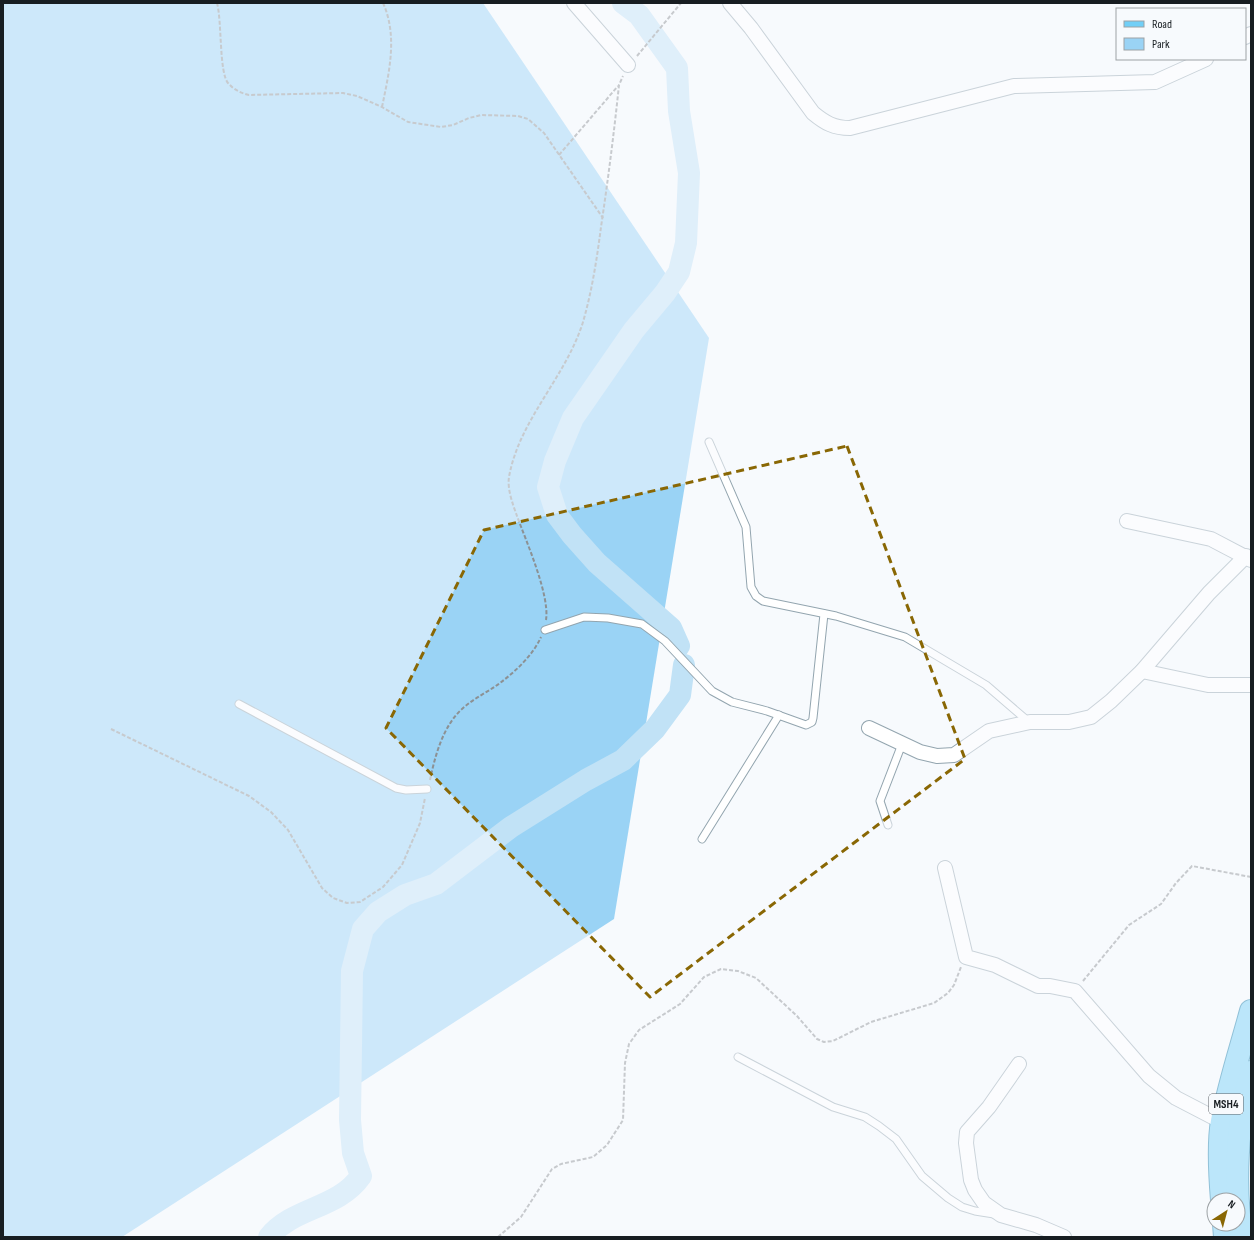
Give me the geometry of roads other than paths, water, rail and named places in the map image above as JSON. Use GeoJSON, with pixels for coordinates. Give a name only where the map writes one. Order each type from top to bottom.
{"type":"FeatureCollection","features":[{"type":"Feature","properties":{"kind":"main road","name":"MSH4"},"geometry":{"type":"LineString","coordinates":[[1221,1192],[1220,1180],[1231,1127],[1245,1082],[1251,1012]]}},
{"type":"Feature","properties":{"kind":"main road","name":"MSH4"},"geometry":{"type":"LineString","coordinates":[[1231,1127],[1237,1174],[1242,1237]]}},
{"type":"Feature","properties":{"kind":"street"},"geometry":{"type":"LineString","coordinates":[[574,3],[628,66]]}},
{"type":"Feature","properties":{"kind":"street"},"geometry":{"type":"LineString","coordinates":[[730,3],[751,28],[813,113],[824,122],[837,128],[850,128],[1014,86],[1149,82],[1204,60]]}},
{"type":"Feature","properties":{"kind":"street"},"geometry":{"type":"LineString","coordinates":[[869,728],[920,752],[937,756],[954,755],[989,731],[1030,722],[1069,722],[1092,717],[1142,671],[1209,593],[1248,558],[1210,539],[1127,521]]}},
{"type":"Feature","properties":{"kind":"street"},"geometry":{"type":"LineString","coordinates":[[1142,671],[1208,685],[1251,685]]}},
{"type":"Feature","properties":{"kind":"street"},"geometry":{"type":"LineString","coordinates":[[945,868],[966,957],[995,965],[1038,986],[1050,986],[1075,991],[1149,1076],[1176,1098],[1231,1127]]}},
{"type":"Feature","properties":{"kind":"street"},"geometry":{"type":"LineString","coordinates":[[1018,1064],[989,1107],[967,1132],[966,1143],[971,1180],[975,1190],[984,1203],[1001,1215],[1036,1225],[1064,1237]]}},
{"type":"Feature","properties":{"kind":"lane"},"geometry":{"type":"LineString","coordinates":[[709,442],[746,527],[751,587],[756,596],[763,601],[824,614],[905,637],[986,686],[1030,722]]}},
{"type":"Feature","properties":{"kind":"lane"},"geometry":{"type":"LineString","coordinates":[[545,630],[584,617],[608,618],[642,624],[665,641],[712,691],[732,702],[778,715],[806,725],[812,722],[824,614]]}},
{"type":"Feature","properties":{"kind":"lane"},"geometry":{"type":"LineString","coordinates":[[239,704],[396,788],[406,790],[427,790]]}},
{"type":"Feature","properties":{"kind":"lane"},"geometry":{"type":"LineString","coordinates":[[702,839],[778,715]]}},
{"type":"Feature","properties":{"kind":"lane"},"geometry":{"type":"LineString","coordinates":[[888,825],[880,801],[902,744]]}},
{"type":"Feature","properties":{"kind":"lane"},"geometry":{"type":"LineString","coordinates":[[738,1057],[833,1107],[865,1117],[896,1138],[922,1176],[948,1198],[962,1207],[974,1211],[1001,1215]]}},
{"type":"Feature","properties":{"kind":"waterway"},"geometry":{"type":"LineString","coordinates":[[623,3],[639,15],[677,68],[679,111],[689,173],[686,243],[679,272],[665,293],[634,330],[573,418],[555,461],[548,487],[557,515],[572,535],[597,563],[671,628],[679,646]]}},
{"type":"Feature","properties":{"kind":"waterway"},"geometry":{"type":"LineString","coordinates":[[269,1237],[290,1219],[340,1195],[351,1187],[361,1176],[353,1153],[350,1120],[352,971],[363,929],[378,912],[405,895],[436,884],[511,827],[586,780],[623,760],[655,729],[680,695],[684,665]]}}]}
